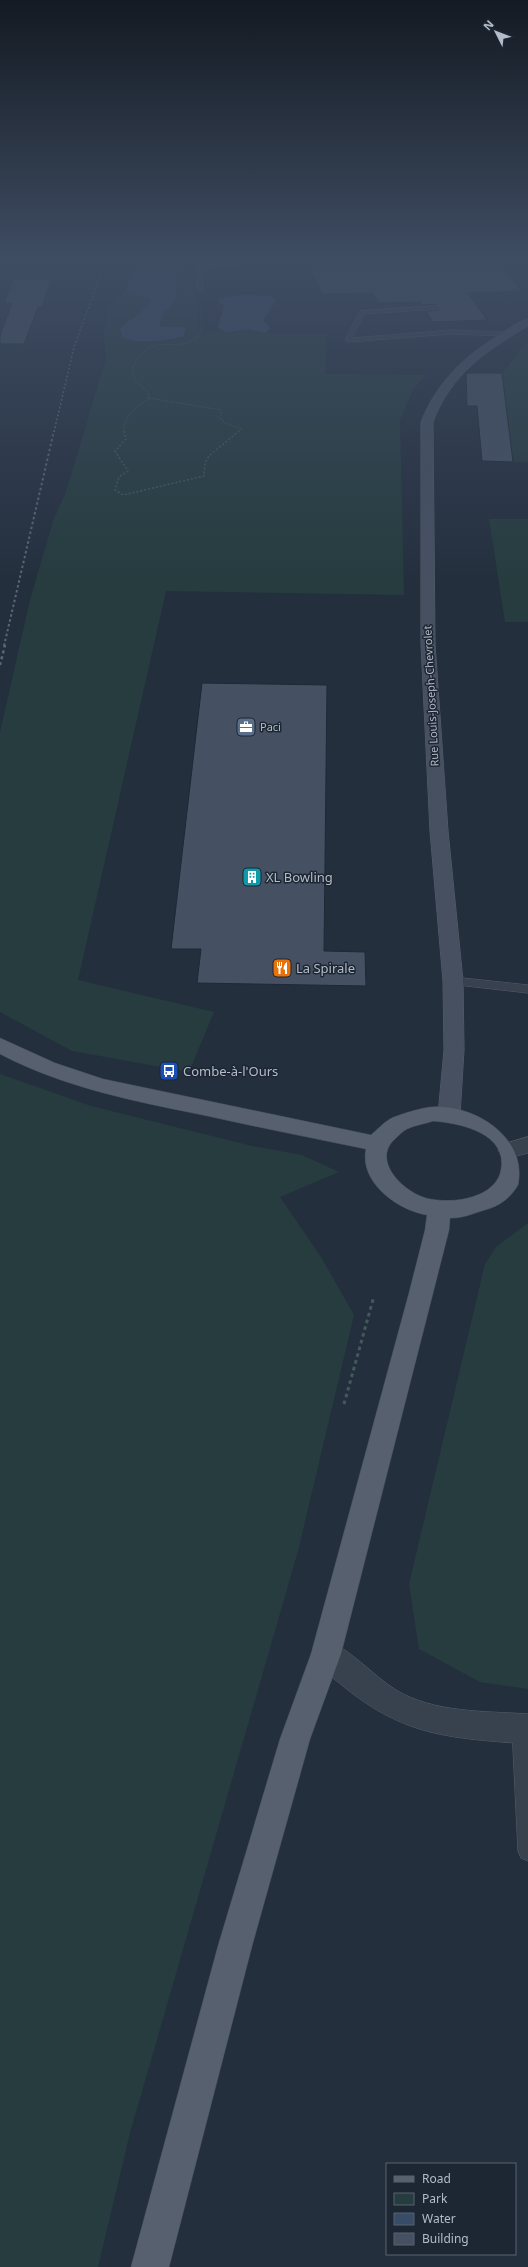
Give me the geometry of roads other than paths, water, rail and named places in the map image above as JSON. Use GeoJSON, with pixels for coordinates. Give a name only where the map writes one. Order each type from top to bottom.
{"type":"FeatureCollection","features":[{"type":"Feature","properties":{"kind":"main road","name":"Rue Louis-Joseph-Chevrolet"},"geometry":{"type":"LineString","coordinates":[[448,1115],[454,1050],[453,982],[439,831],[428,644],[427,422],[437,396],[460,369]]}},
{"type":"Feature","properties":{"kind":"main road"},"geometry":{"type":"LineString","coordinates":[[9,1050],[54,1071],[133,1094],[378,1144]]}},
{"type":"Feature","properties":{"kind":"main road"},"geometry":{"type":"LineString","coordinates":[[433,1114],[448,1115],[464,1118],[485,1126],[502,1139],[518,1147],[511,1176],[505,1188],[493,1198],[477,1206],[459,1209],[439,1209],[418,1205],[400,1197],[386,1185],[378,1172],[374,1158],[378,1144],[384,1134],[393,1126],[405,1120],[433,1114]]}},
{"type":"Feature","properties":{"kind":"main road"},"geometry":{"type":"LineString","coordinates":[[150,2267],[235,1946],[295,1739],[326,1654],[421,1294],[437,1230],[439,1209]]}},
{"type":"Feature","properties":{"kind":"street"},"geometry":{"type":"LineString","coordinates":[[326,1654],[362,1683],[409,1712],[441,1719],[525,1728]]}},
{"type":"Feature","properties":{"kind":"lane"},"geometry":{"type":"LineString","coordinates":[[453,982],[528,989]]}},
{"type":"Feature","properties":{"kind":"lane"},"geometry":{"type":"LineString","coordinates":[[525,1728],[528,1850]]}},
{"type":"Feature","properties":{"kind":"railway"},"geometry":{"type":"LineString","coordinates":[[54,432],[69,369]]}},
{"type":"Feature","properties":{"kind":"railway"},"geometry":{"type":"LineString","coordinates":[[4,646],[54,431]]}},
{"type":"Feature","properties":{"kind":"railway"},"geometry":{"type":"LineString","coordinates":[[0,665],[5,645]]}},
{"type":"Feature","properties":{"kind":"place","name":"Paci"},"geometry":{"type":"Point","coordinates":[246,727]}},
{"type":"Feature","properties":{"kind":"place","name":"XL Bowling"},"geometry":{"type":"Point","coordinates":[252,877]}},
{"type":"Feature","properties":{"kind":"place","name":"La Spirale"},"geometry":{"type":"Point","coordinates":[282,968]}},
{"type":"Feature","properties":{"kind":"place","name":"Combe-à-l'Ours"},"geometry":{"type":"Point","coordinates":[169,1071]}}]}
